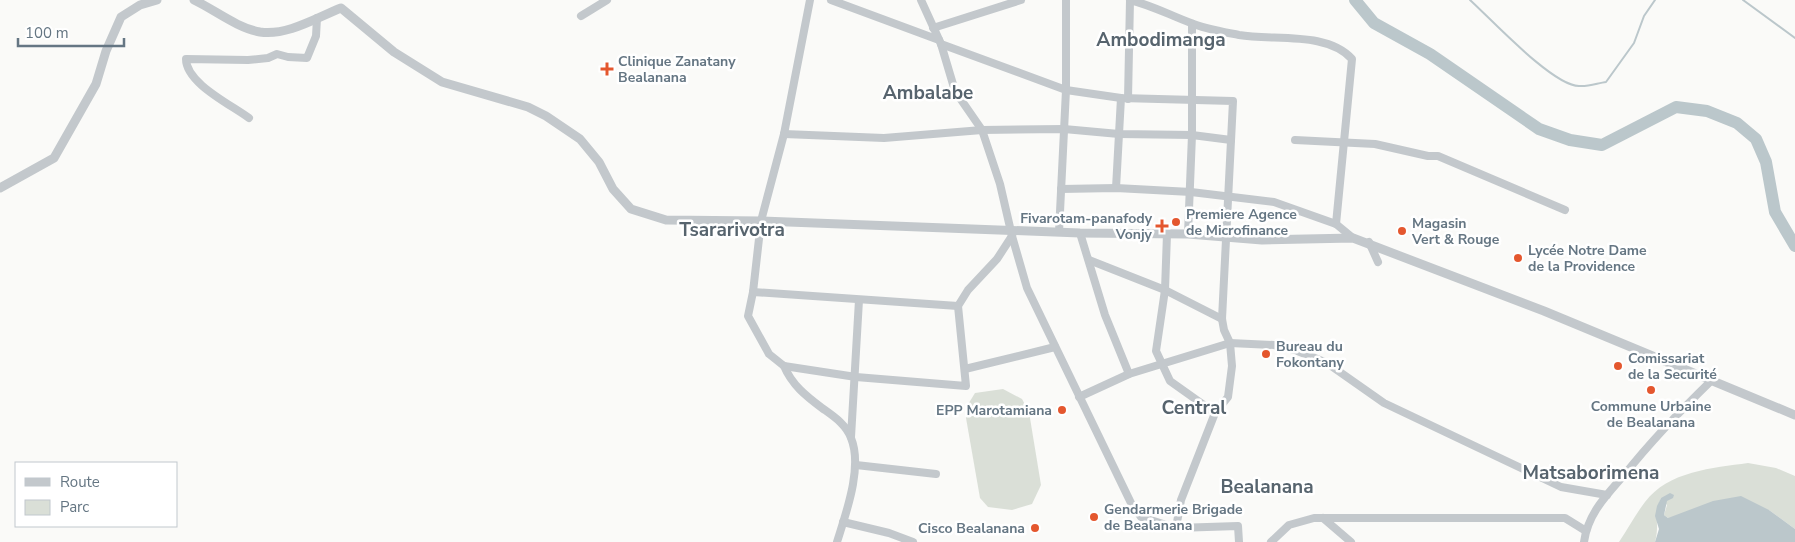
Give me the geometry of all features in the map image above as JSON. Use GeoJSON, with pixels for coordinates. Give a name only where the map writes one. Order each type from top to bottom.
{"type":"FeatureCollection","features":[{"type":"Feature","properties":{"kind":"street"},"geometry":{"type":"LineString","coordinates":[[0,188],[54,158],[96,84],[106,51],[121,17],[140,5],[157,0]]}},
{"type":"Feature","properties":{"kind":"street"},"geometry":{"type":"LineString","coordinates":[[194,0],[236,23],[260,32],[286,31],[341,8],[394,52],[442,82],[528,107],[546,116],[580,139],[599,162],[613,189],[631,209],[666,220],[761,221],[1012,234],[1059,232],[1188,234],[1262,240],[1354,238],[1369,242],[1795,415]]}},
{"type":"Feature","properties":{"kind":"street"},"geometry":{"type":"LineString","coordinates":[[581,16],[607,0]]}},
{"type":"Feature","properties":{"kind":"street"},"geometry":{"type":"LineString","coordinates":[[810,0],[784,134],[761,221],[749,319],[769,354],[784,366],[789,378],[802,393],[840,422],[851,438]]}},
{"type":"Feature","properties":{"kind":"street"},"geometry":{"type":"LineString","coordinates":[[832,0],[1066,90],[1124,99],[1192,98],[1232,101],[1222,318],[1224,330],[1230,343],[1232,366],[1228,397],[1215,413],[1181,500],[1176,528]]}},
{"type":"Feature","properties":{"kind":"street"},"geometry":{"type":"LineString","coordinates":[[921,0],[940,42],[955,91],[982,130],[1000,184],[1028,288],[1116,476],[1141,517],[1176,528],[1238,526],[1239,542]]}},
{"type":"Feature","properties":{"kind":"street"},"geometry":{"type":"LineString","coordinates":[[933,28],[989,4],[1021,0]]}},
{"type":"Feature","properties":{"kind":"street"},"geometry":{"type":"LineString","coordinates":[[1059,232],[1066,90],[1066,0]]}},
{"type":"Feature","properties":{"kind":"street"},"geometry":{"type":"LineString","coordinates":[[1116,188],[1130,0],[1166,11],[1192,24],[1239,35],[1310,40],[1342,49],[1352,59],[1336,224]]}},
{"type":"Feature","properties":{"kind":"street"},"geometry":{"type":"LineString","coordinates":[[249,118],[200,85],[191,76],[186,66],[186,59],[248,60],[268,58],[278,54],[288,57],[307,58],[316,36],[316,18]]}},
{"type":"Feature","properties":{"kind":"street"},"geometry":{"type":"LineString","coordinates":[[1188,234],[1191,192],[1192,24]]}},
{"type":"Feature","properties":{"kind":"street"},"geometry":{"type":"LineString","coordinates":[[784,134],[884,138],[982,130],[1064,130],[1192,136],[1231,140]]}},
{"type":"Feature","properties":{"kind":"street"},"geometry":{"type":"LineString","coordinates":[[1295,140],[1375,144],[1428,156],[1438,156],[1565,210]]}},
{"type":"Feature","properties":{"kind":"street"},"geometry":{"type":"LineString","coordinates":[[1061,190],[1116,188],[1191,192],[1274,202],[1336,224],[1354,238]]}},
{"type":"Feature","properties":{"kind":"street"},"geometry":{"type":"LineString","coordinates":[[1080,233],[1105,315],[1129,374]]}},
{"type":"Feature","properties":{"kind":"street"},"geometry":{"type":"LineString","coordinates":[[784,366],[856,377],[966,386],[958,306],[968,290],[997,259],[1012,234]]}},
{"type":"Feature","properties":{"kind":"street"},"geometry":{"type":"LineString","coordinates":[[1167,234],[1165,290],[1156,351],[1170,381],[1215,413]]}},
{"type":"Feature","properties":{"kind":"street"},"geometry":{"type":"LineString","coordinates":[[1369,242],[1378,262]]}},
{"type":"Feature","properties":{"kind":"street"},"geometry":{"type":"LineString","coordinates":[[1088,260],[1165,290],[1222,318]]}},
{"type":"Feature","properties":{"kind":"street"},"geometry":{"type":"LineString","coordinates":[[753,292],[958,306]]}},
{"type":"Feature","properties":{"kind":"street"},"geometry":{"type":"LineString","coordinates":[[837,542],[856,465],[851,438],[860,300]]}},
{"type":"Feature","properties":{"kind":"street"},"geometry":{"type":"LineString","coordinates":[[1079,397],[1129,374],[1230,343],[1274,344],[1327,363],[1384,403],[1561,486],[1607,495]]}},
{"type":"Feature","properties":{"kind":"street"},"geometry":{"type":"LineString","coordinates":[[965,369],[1055,347]]}},
{"type":"Feature","properties":{"kind":"street"},"geometry":{"type":"LineString","coordinates":[[1584,542],[1592,515],[1607,495],[1660,430],[1712,380]]}},
{"type":"Feature","properties":{"kind":"street"},"geometry":{"type":"LineString","coordinates":[[856,465],[936,474]]}},
{"type":"Feature","properties":{"kind":"street"},"geometry":{"type":"LineString","coordinates":[[1271,542],[1289,525],[1314,518],[1565,518],[1586,531]]}},
{"type":"Feature","properties":{"kind":"street"},"geometry":{"type":"LineString","coordinates":[[1323,518],[1351,542]]}},
{"type":"Feature","properties":{"kind":"street"},"geometry":{"type":"LineString","coordinates":[[843,522],[889,532],[913,542]]}},
{"type":"Feature","properties":{"kind":"green space"},"geometry":{"type":"Polygon","coordinates":[[[1003,389],[1022,399],[1029,412],[1041,485],[1032,504],[1012,510],[988,507],[980,498],[966,418],[967,406],[975,393],[1003,389]]]}},
{"type":"Feature","properties":{"kind":"green space"},"geometry":{"type":"Polygon","coordinates":[[[1748,463],[1776,468],[1795,476],[1795,529],[1769,510],[1668,518],[1664,515],[1667,505],[1661,498],[1657,510],[1655,542],[1619,542],[1645,502],[1666,484],[1678,477],[1706,469],[1748,463]]]}},
{"type":"Feature","properties":{"kind":"shaded area"},"geometry":{"type":"Polygon","coordinates":[[[1670,493],[1674,495],[1673,498],[1667,501],[1664,515],[1668,518],[1713,501],[1741,496],[1769,510],[1795,529],[1795,542],[1655,542],[1659,529],[1655,516],[1657,506],[1661,498],[1670,493]]]}},
{"type":"Feature","properties":{"kind":"waterway"},"geometry":{"type":"LineString","coordinates":[[1355,0],[1374,23],[1430,54],[1539,129],[1570,140],[1602,145],[1676,107],[1707,111],[1737,123],[1756,139],[1766,162],[1775,212],[1795,246]]}},
{"type":"Feature","properties":{"kind":"waterway"},"geometry":{"type":"LineString","coordinates":[[1470,0],[1539,64],[1568,83],[1579,86],[1606,82],[1634,43],[1644,16],[1655,0]]}},
{"type":"Feature","properties":{"kind":"waterway"},"geometry":{"type":"LineString","coordinates":[[1743,0],[1795,38]]}},
{"type":"Feature","properties":{"kind":"place","name":"Clinique Zanatany Bealanana"},"geometry":{"type":"Point","coordinates":[607,69]}},
{"type":"Feature","properties":{"kind":"place","name":"Premiere Agence de Microfinance"},"geometry":{"type":"Point","coordinates":[1176,222]}},
{"type":"Feature","properties":{"kind":"place","name":"Fivarotam-panafody Vonjy"},"geometry":{"type":"Point","coordinates":[1162,226]}},
{"type":"Feature","properties":{"kind":"place","name":"Magasin Vert & Rouge"},"geometry":{"type":"Point","coordinates":[1402,231]}},
{"type":"Feature","properties":{"kind":"place","name":"Lycée Notre Dame de la Providence"},"geometry":{"type":"Point","coordinates":[1518,258]}},
{"type":"Feature","properties":{"kind":"place","name":"Bureau du Fokontany"},"geometry":{"type":"Point","coordinates":[1266,354]}},
{"type":"Feature","properties":{"kind":"place","name":"Comissariat de la Securité"},"geometry":{"type":"Point","coordinates":[1618,366]}},
{"type":"Feature","properties":{"kind":"place","name":"Commune Urbaine de Bealanana"},"geometry":{"type":"Point","coordinates":[1651,390]}},
{"type":"Feature","properties":{"kind":"place","name":"EPP Marotamiana"},"geometry":{"type":"Point","coordinates":[1062,410]}},
{"type":"Feature","properties":{"kind":"place","name":"Gendarmerie Brigade de Bealanana"},"geometry":{"type":"Point","coordinates":[1094,517]}},
{"type":"Feature","properties":{"kind":"place","name":"Cisco Bealanana"},"geometry":{"type":"Point","coordinates":[1035,528]}},
{"type":"Feature","properties":{"kind":"district","name":"Ambodimanga"},"geometry":{"type":"Point","coordinates":[1161,40]}},
{"type":"Feature","properties":{"kind":"district","name":"Ambalabe"},"geometry":{"type":"Point","coordinates":[928,93]}},
{"type":"Feature","properties":{"kind":"district","name":"Tsararivotra"},"geometry":{"type":"Point","coordinates":[732,230]}},
{"type":"Feature","properties":{"kind":"district","name":"Central"},"geometry":{"type":"Point","coordinates":[1194,408]}},
{"type":"Feature","properties":{"kind":"district","name":"Matsaborimena"},"geometry":{"type":"Point","coordinates":[1591,473]}},
{"type":"Feature","properties":{"kind":"district","name":"Bealanana"},"geometry":{"type":"Point","coordinates":[1267,487]}}]}
